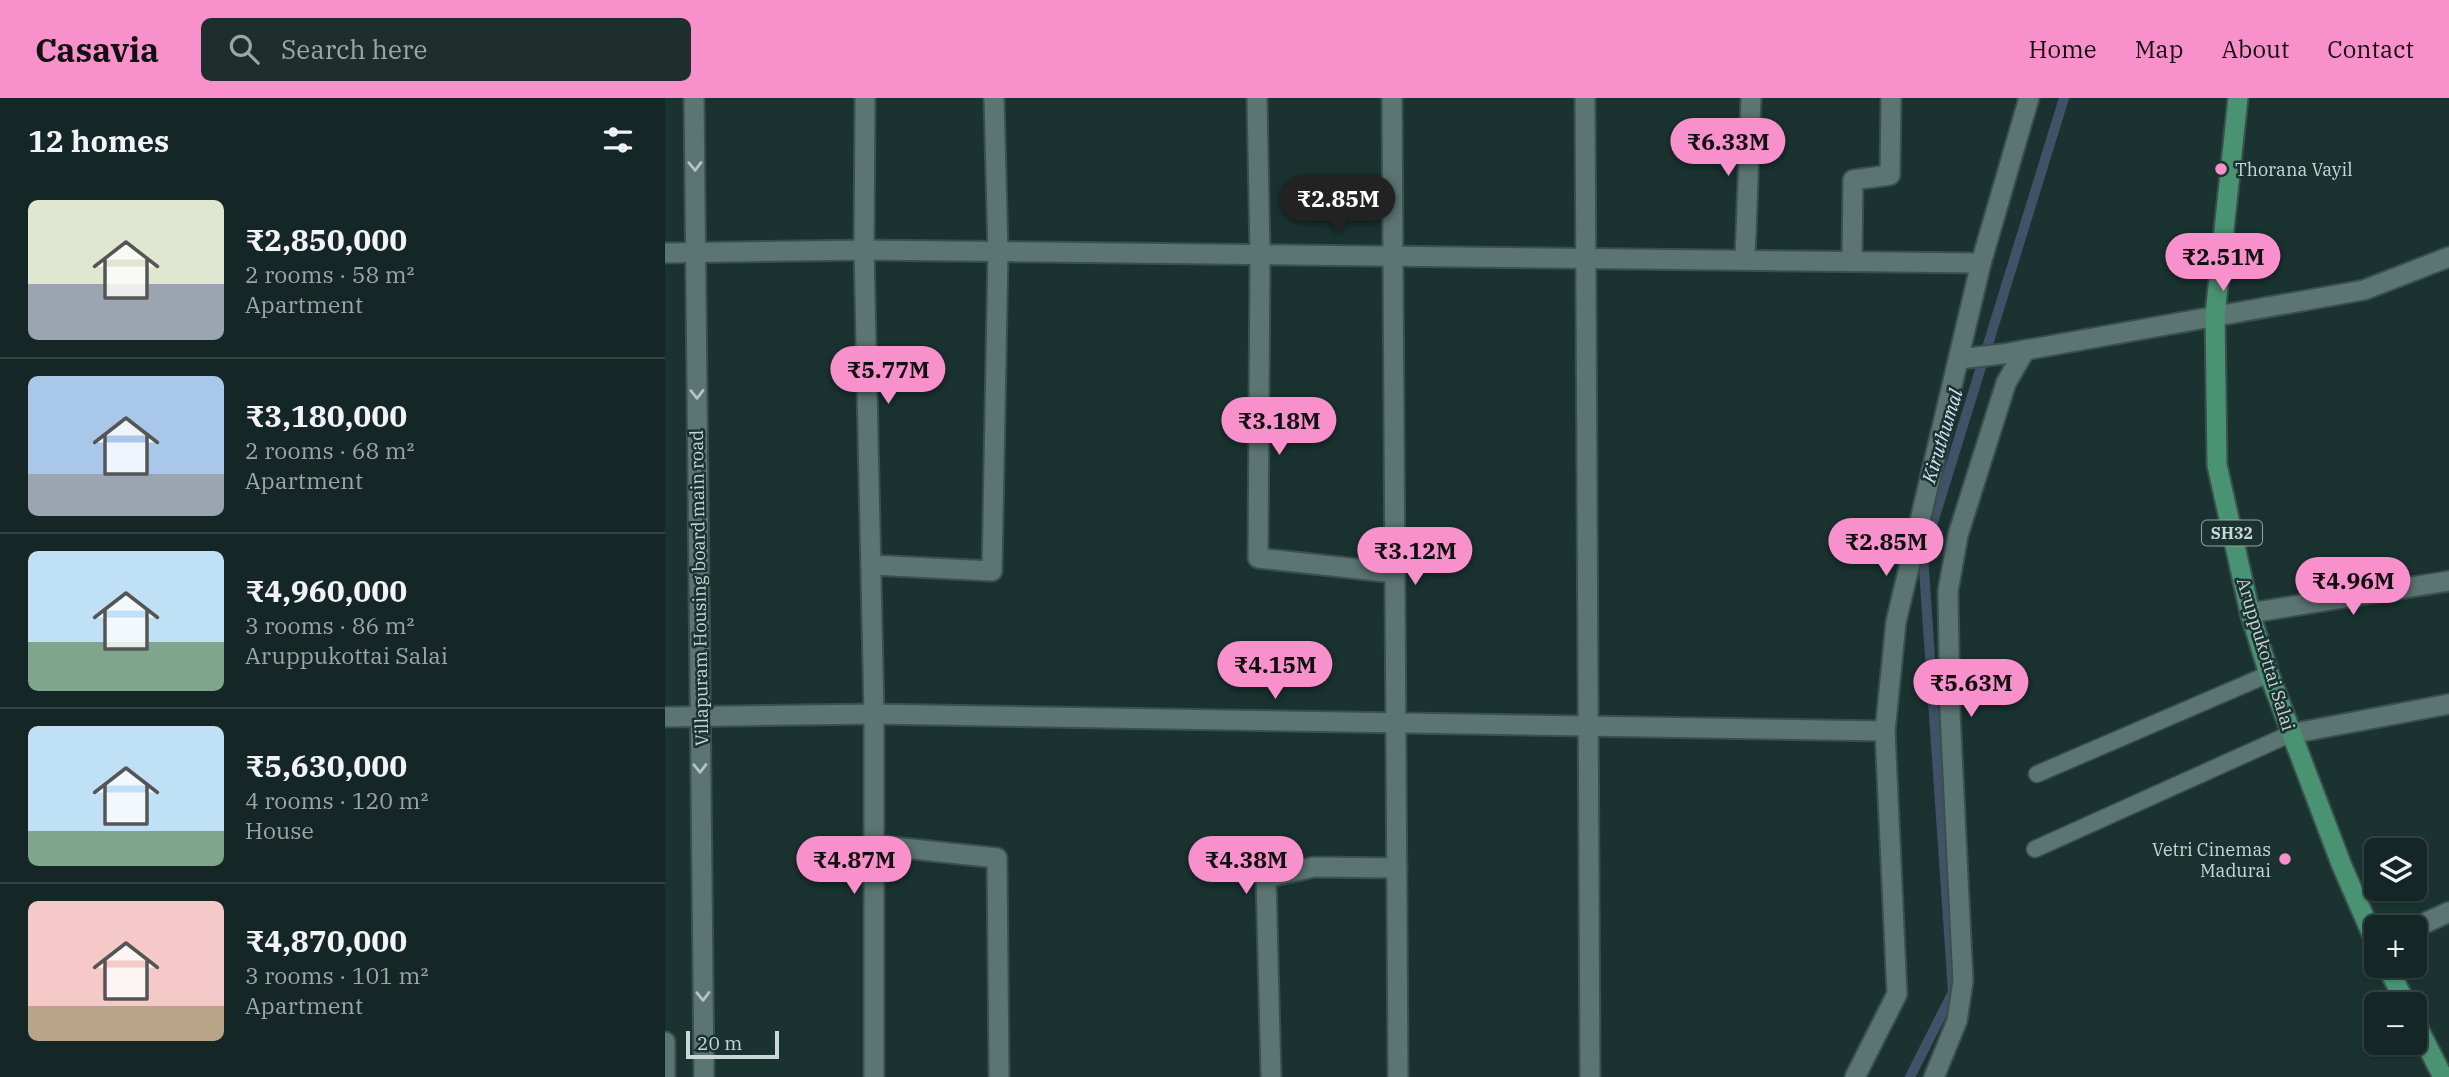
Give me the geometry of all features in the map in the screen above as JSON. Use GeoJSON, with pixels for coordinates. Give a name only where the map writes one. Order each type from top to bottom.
{"type":"FeatureCollection","features":[{"type":"Feature","properties":{"kind":"main road","name":"Aruppukottai Salai"},"geometry":{"type":"LineString","coordinates":[[2238,98],[2215,315],[2217,465],[2250,613],[2269,674],[2290,734],[2364,917]]}},
{"type":"Feature","properties":{"kind":"main road"},"geometry":{"type":"LineString","coordinates":[[2427,1046],[2443,1077]]}},
{"type":"Feature","properties":{"kind":"street","name":"Villapuram Housing board main road"},"geometry":{"type":"LineString","coordinates":[[694,98],[703,1077]]}},
{"type":"Feature","properties":{"kind":"street"},"geometry":{"type":"LineString","coordinates":[[865,98],[864,250],[874,714],[874,1077]]}},
{"type":"Feature","properties":{"kind":"street"},"geometry":{"type":"LineString","coordinates":[[871,565],[992,571],[998,251],[994,98]]}},
{"type":"Feature","properties":{"kind":"street"},"geometry":{"type":"LineString","coordinates":[[1257,98],[1260,254],[1258,558],[1395,573]]}},
{"type":"Feature","properties":{"kind":"street"},"geometry":{"type":"LineString","coordinates":[[1392,98],[1398,1077]]}},
{"type":"Feature","properties":{"kind":"street"},"geometry":{"type":"LineString","coordinates":[[1585,98],[1590,1077]]}},
{"type":"Feature","properties":{"kind":"street"},"geometry":{"type":"LineString","coordinates":[[1745,259],[1751,98]]}},
{"type":"Feature","properties":{"kind":"street"},"geometry":{"type":"LineString","coordinates":[[1852,261],[1853,180],[1890,175],[1891,98]]}},
{"type":"Feature","properties":{"kind":"street"},"geometry":{"type":"LineString","coordinates":[[1856,1077],[1897,994],[1885,731],[1896,622],[1966,358],[1981,263],[2029,98]]}},
{"type":"Feature","properties":{"kind":"street"},"geometry":{"type":"LineString","coordinates":[[665,253],[998,251],[1981,263]]}},
{"type":"Feature","properties":{"kind":"street"},"geometry":{"type":"LineString","coordinates":[[1966,358],[2003,354],[2364,290],[2449,257]]}},
{"type":"Feature","properties":{"kind":"street"},"geometry":{"type":"LineString","coordinates":[[1934,1077],[1957,1021],[1963,981],[1950,712],[1948,592],[1958,535],[2006,383],[2025,350]]}},
{"type":"Feature","properties":{"kind":"street"},"geometry":{"type":"LineString","coordinates":[[2250,613],[2449,581]]}},
{"type":"Feature","properties":{"kind":"street"},"geometry":{"type":"LineString","coordinates":[[2290,734],[2449,704]]}},
{"type":"Feature","properties":{"kind":"street"},"geometry":{"type":"LineString","coordinates":[[665,717],[874,714],[1885,731]]}},
{"type":"Feature","properties":{"kind":"street"},"geometry":{"type":"LineString","coordinates":[[874,845],[997,858],[999,1077]]}},
{"type":"Feature","properties":{"kind":"street"},"geometry":{"type":"LineString","coordinates":[[1271,1077],[1266,878],[1314,867],[1397,868]]}},
{"type":"Feature","properties":{"kind":"street"},"geometry":{"type":"LineString","coordinates":[[2427,922],[2449,912]]}},
{"type":"Feature","properties":{"kind":"street"},"geometry":{"type":"LineString","coordinates":[[665,1042],[666,1077]]}},
{"type":"Feature","properties":{"kind":"lane"},"geometry":{"type":"LineString","coordinates":[[2037,774],[2269,674]]}},
{"type":"Feature","properties":{"kind":"lane"},"geometry":{"type":"LineString","coordinates":[[2035,849],[2290,734]]}},
{"type":"Feature","properties":{"kind":"waterway","name":"Kiruthumal"},"geometry":{"type":"LineString","coordinates":[[1910,1077],[1953,992],[1923,555],[2064,98]]}},
{"type":"Feature","properties":{"kind":"place","name":"Thorana Vayil"},"geometry":{"type":"Point","coordinates":[2221,169]}},
{"type":"Feature","properties":{"kind":"place","name":"Vetri Cinemas Madurai"},"geometry":{"type":"Point","coordinates":[2285,859]}}]}
